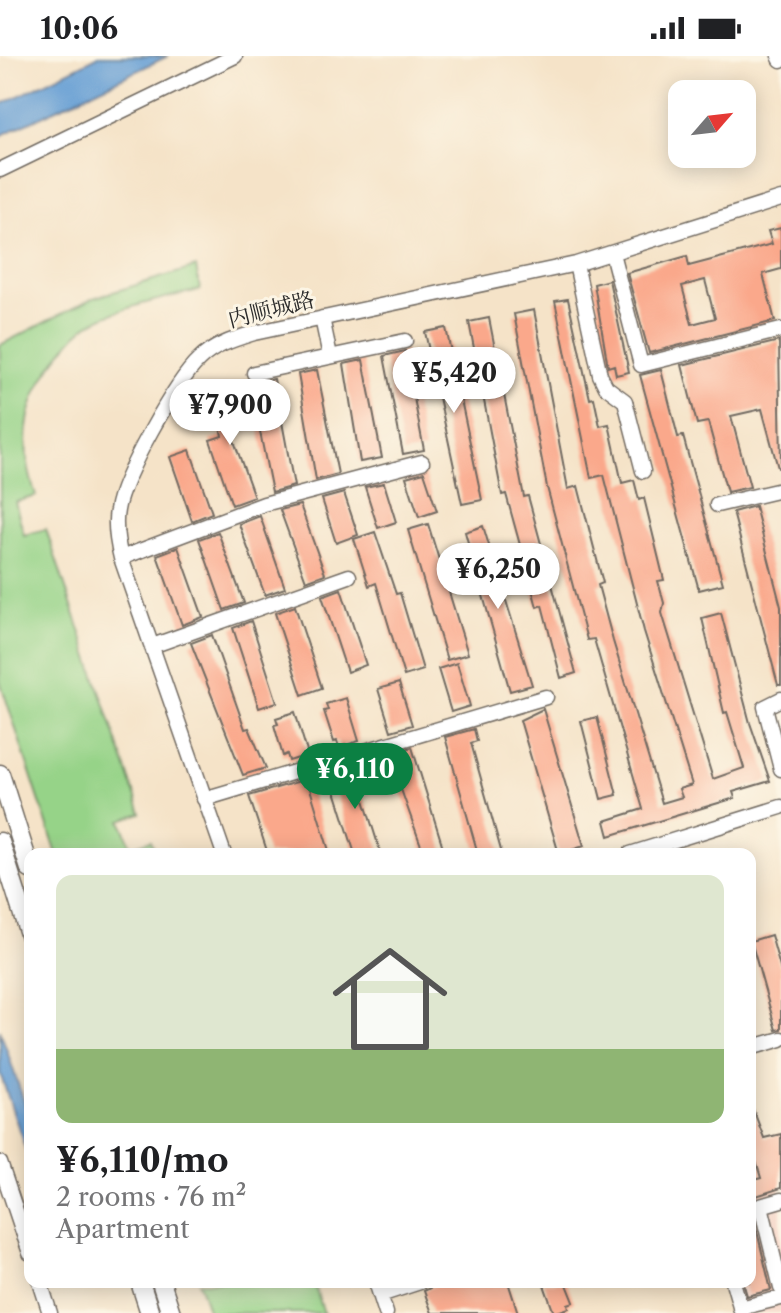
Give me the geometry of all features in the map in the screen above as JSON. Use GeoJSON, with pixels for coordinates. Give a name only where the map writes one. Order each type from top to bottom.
{"type":"FeatureCollection","features":[{"type":"Feature","properties":{"kind":"main road"},"geometry":{"type":"LineString","coordinates":[[0,774],[24,850]]}},
{"type":"Feature","properties":{"kind":"main road"},"geometry":{"type":"LineString","coordinates":[[0,842],[24,918]]}},
{"type":"Feature","properties":{"kind":"main road"},"geometry":{"type":"LineString","coordinates":[[142,1288],[150,1313]]}},
{"type":"Feature","properties":{"kind":"main road"},"geometry":{"type":"LineString","coordinates":[[163,1288],[171,1313]]}},
{"type":"Feature","properties":{"kind":"street"},"geometry":{"type":"LineString","coordinates":[[0,170],[235,56]]}},
{"type":"Feature","properties":{"kind":"street","name":"内顺城路"},"geometry":{"type":"LineString","coordinates":[[222,848],[121,558],[116,524],[122,491],[176,390],[199,360],[236,339],[576,264],[781,199]]}},
{"type":"Feature","properties":{"kind":"street"},"geometry":{"type":"LineString","coordinates":[[612,253],[641,365],[781,330]]}},
{"type":"Feature","properties":{"kind":"street"},"geometry":{"type":"LineString","coordinates":[[576,264],[600,375],[606,387],[625,401],[643,471]]}},
{"type":"Feature","properties":{"kind":"street"},"geometry":{"type":"LineString","coordinates":[[322,318],[330,356]]}},
{"type":"Feature","properties":{"kind":"street"},"geometry":{"type":"LineString","coordinates":[[254,373],[405,341]]}},
{"type":"Feature","properties":{"kind":"street"},"geometry":{"type":"LineString","coordinates":[[121,558],[264,504],[422,462]]}},
{"type":"Feature","properties":{"kind":"street"},"geometry":{"type":"LineString","coordinates":[[717,505],[781,490]]}},
{"type":"Feature","properties":{"kind":"street"},"geometry":{"type":"LineString","coordinates":[[152,646],[349,576]]}},
{"type":"Feature","properties":{"kind":"street"},"geometry":{"type":"LineString","coordinates":[[204,799],[546,697]]}},
{"type":"Feature","properties":{"kind":"street"},"geometry":{"type":"LineString","coordinates":[[781,699],[765,707],[781,769]]}},
{"type":"Feature","properties":{"kind":"street"},"geometry":{"type":"LineString","coordinates":[[649,848],[781,807]]}},
{"type":"Feature","properties":{"kind":"street"},"geometry":{"type":"LineString","coordinates":[[756,1046],[781,1039]]}},
{"type":"Feature","properties":{"kind":"street"},"geometry":{"type":"LineString","coordinates":[[0,1163],[24,1235]]}},
{"type":"Feature","properties":{"kind":"street"},"geometry":{"type":"LineString","coordinates":[[756,1208],[781,1200]]}},
{"type":"Feature","properties":{"kind":"street"},"geometry":{"type":"LineString","coordinates":[[756,1211],[781,1288]]}},
{"type":"Feature","properties":{"kind":"street"},"geometry":{"type":"LineString","coordinates":[[42,1288],[50,1313]]}},
{"type":"Feature","properties":{"kind":"street"},"geometry":{"type":"LineString","coordinates":[[378,1288],[386,1313]]}},
{"type":"Feature","properties":{"kind":"street"},"geometry":{"type":"LineString","coordinates":[[735,1288],[741,1310],[781,1298]]}},
{"type":"Feature","properties":{"kind":"shaded area"},"geometry":{"type":"Polygon","coordinates":[[[781,1182],[781,1313],[737,1313],[730,1288],[756,1288],[756,1190],[781,1182]]]}},
{"type":"Feature","properties":{"kind":"green space"},"geometry":{"type":"Polygon","coordinates":[[[196,267],[200,290],[98,319],[68,344],[47,373],[31,407],[27,459],[36,496],[15,502],[24,535],[46,529],[141,813],[121,820],[131,847],[151,840],[154,848],[55,848],[0,681],[0,345],[93,298],[196,267]]]}},
{"type":"Feature","properties":{"kind":"green space"},"geometry":{"type":"Polygon","coordinates":[[[201,1288],[315,1288],[324,1313],[209,1313],[201,1288]]]}},
{"type":"Feature","properties":{"kind":"water"},"geometry":{"type":"Polygon","coordinates":[[[99,56],[168,56],[0,136],[0,105],[99,56]]]}},
{"type":"Feature","properties":{"kind":"water"},"geometry":{"type":"Polygon","coordinates":[[[0,1030],[24,1101],[24,1144],[0,1073],[0,1030]]]}},
{"type":"Feature","properties":{"kind":"building"},"geometry":{"type":"Polygon","coordinates":[[[781,228],[781,269],[763,274],[775,321],[649,353],[627,273],[687,256],[689,266],[772,244],[768,231],[781,228]],[[705,280],[682,286],[692,324],[715,318],[705,280]]]}},
{"type":"Feature","properties":{"kind":"building"},"geometry":{"type":"Polygon","coordinates":[[[609,280],[629,372],[616,375],[614,365],[608,367],[594,284],[609,280]]]}},
{"type":"Feature","properties":{"kind":"building"},"geometry":{"type":"Polygon","coordinates":[[[568,299],[590,399],[594,398],[600,426],[609,424],[622,483],[634,480],[639,500],[644,498],[664,580],[658,581],[664,603],[662,613],[713,779],[744,768],[727,712],[724,713],[702,618],[721,613],[750,723],[770,781],[733,792],[735,798],[609,836],[605,821],[643,809],[594,639],[587,640],[547,487],[514,314],[534,310],[568,489],[578,486],[603,583],[598,585],[662,803],[682,797],[679,789],[692,785],[644,631],[604,475],[591,478],[555,301],[568,299]]]}},
{"type":"Feature","properties":{"kind":"building"},"geometry":{"type":"Polygon","coordinates":[[[489,318],[524,497],[528,496],[576,673],[561,678],[542,605],[537,607],[506,494],[502,495],[469,322],[489,318]]]}},
{"type":"Feature","properties":{"kind":"building"},"geometry":{"type":"Polygon","coordinates":[[[446,328],[482,500],[462,504],[425,332],[446,328]]]}},
{"type":"Feature","properties":{"kind":"building"},"geometry":{"type":"Polygon","coordinates":[[[779,341],[781,468],[778,468],[762,409],[731,416],[750,487],[727,492],[708,422],[697,424],[682,365],[779,341]]]}},
{"type":"Feature","properties":{"kind":"building"},"geometry":{"type":"Polygon","coordinates":[[[405,351],[424,450],[403,454],[384,356],[405,351]]]}},
{"type":"Feature","properties":{"kind":"building"},"geometry":{"type":"Polygon","coordinates":[[[363,360],[382,458],[360,462],[344,364],[363,360]]]}},
{"type":"Feature","properties":{"kind":"building"},"geometry":{"type":"Polygon","coordinates":[[[317,370],[338,474],[316,480],[298,374],[317,370]]]}},
{"type":"Feature","properties":{"kind":"building"},"geometry":{"type":"Polygon","coordinates":[[[661,370],[678,437],[683,436],[723,584],[699,590],[640,375],[661,370]]]}},
{"type":"Feature","properties":{"kind":"building"},"geometry":{"type":"Polygon","coordinates":[[[274,379],[294,486],[272,492],[258,422],[263,421],[256,383],[274,379]]]}},
{"type":"Feature","properties":{"kind":"building"},"geometry":{"type":"Polygon","coordinates":[[[234,386],[241,424],[229,427],[254,497],[232,505],[210,440],[222,436],[213,390],[234,386]]]}},
{"type":"Feature","properties":{"kind":"building"},"geometry":{"type":"Polygon","coordinates":[[[190,450],[212,513],[192,521],[170,457],[190,450]]]}},
{"type":"Feature","properties":{"kind":"building"},"geometry":{"type":"Polygon","coordinates":[[[424,472],[437,511],[419,517],[406,477],[424,472]]]}},
{"type":"Feature","properties":{"kind":"building"},"geometry":{"type":"Polygon","coordinates":[[[384,483],[396,522],[378,528],[365,487],[384,483]]]}},
{"type":"Feature","properties":{"kind":"building"},"geometry":{"type":"Polygon","coordinates":[[[344,493],[358,535],[336,543],[322,499],[344,493]]]}},
{"type":"Feature","properties":{"kind":"building"},"geometry":{"type":"Polygon","coordinates":[[[300,505],[325,574],[306,581],[280,510],[300,505]]]}},
{"type":"Feature","properties":{"kind":"building"},"geometry":{"type":"Polygon","coordinates":[[[755,506],[781,607],[781,685],[778,685],[733,512],[755,506]]]}},
{"type":"Feature","properties":{"kind":"building"},"geometry":{"type":"Polygon","coordinates":[[[260,516],[285,588],[265,595],[239,524],[260,516]]]}},
{"type":"Feature","properties":{"kind":"building"},"geometry":{"type":"Polygon","coordinates":[[[428,524],[468,654],[447,660],[408,530],[428,524]]]}},
{"type":"Feature","properties":{"kind":"building"},"geometry":{"type":"Polygon","coordinates":[[[483,526],[532,685],[510,691],[465,532],[483,526]]]}},
{"type":"Feature","properties":{"kind":"building"},"geometry":{"type":"Polygon","coordinates":[[[218,532],[244,603],[224,610],[199,539],[218,532]]]}},
{"type":"Feature","properties":{"kind":"building"},"geometry":{"type":"Polygon","coordinates":[[[375,532],[396,594],[400,593],[423,670],[404,676],[376,583],[369,586],[354,539],[375,532]]]}},
{"type":"Feature","properties":{"kind":"building"},"geometry":{"type":"Polygon","coordinates":[[[178,547],[203,617],[182,625],[157,555],[178,547]]]}},
{"type":"Feature","properties":{"kind":"building"},"geometry":{"type":"Polygon","coordinates":[[[341,589],[366,665],[347,672],[322,596],[341,589]]]}},
{"type":"Feature","properties":{"kind":"building"},"geometry":{"type":"Polygon","coordinates":[[[295,606],[322,688],[302,695],[275,613],[295,606]]]}},
{"type":"Feature","properties":{"kind":"building"},"geometry":{"type":"Polygon","coordinates":[[[251,621],[277,702],[259,708],[233,628],[251,621]]]}},
{"type":"Feature","properties":{"kind":"building"},"geometry":{"type":"Polygon","coordinates":[[[212,635],[245,729],[249,728],[266,768],[243,775],[191,643],[212,635]]]}},
{"type":"Feature","properties":{"kind":"building"},"geometry":{"type":"Polygon","coordinates":[[[457,663],[470,706],[451,712],[438,669],[457,663]]]}},
{"type":"Feature","properties":{"kind":"building"},"geometry":{"type":"Polygon","coordinates":[[[399,683],[412,725],[391,731],[378,689],[399,683]]]}},
{"type":"Feature","properties":{"kind":"building"},"geometry":{"type":"Polygon","coordinates":[[[346,698],[359,741],[339,747],[337,741],[334,742],[324,711],[328,710],[326,704],[346,698]]]}},
{"type":"Feature","properties":{"kind":"building"},"geometry":{"type":"Polygon","coordinates":[[[543,709],[584,846],[557,848],[520,720],[543,709]]]}},
{"type":"Feature","properties":{"kind":"building"},"geometry":{"type":"Polygon","coordinates":[[[295,712],[308,755],[289,761],[287,754],[283,756],[274,725],[278,724],[276,718],[295,712]]]}},
{"type":"Feature","properties":{"kind":"building"},"geometry":{"type":"Polygon","coordinates":[[[597,717],[617,795],[601,799],[581,721],[597,717]]]}},
{"type":"Feature","properties":{"kind":"building"},"geometry":{"type":"Polygon","coordinates":[[[474,729],[477,741],[471,743],[500,848],[476,848],[445,737],[474,729]]]}},
{"type":"Feature","properties":{"kind":"building"},"geometry":{"type":"Polygon","coordinates":[[[412,747],[443,848],[422,848],[392,764],[396,763],[393,753],[412,747]]]}},
{"type":"Feature","properties":{"kind":"building"},"geometry":{"type":"Polygon","coordinates":[[[353,765],[379,848],[353,848],[329,772],[353,765]]]}},
{"type":"Feature","properties":{"kind":"building"},"geometry":{"type":"Polygon","coordinates":[[[307,779],[328,848],[266,848],[249,796],[307,779]]]}},
{"type":"Feature","properties":{"kind":"building"},"geometry":{"type":"Polygon","coordinates":[[[771,935],[781,971],[781,1029],[776,1030],[756,959],[756,940],[771,935]]]}},
{"type":"Feature","properties":{"kind":"building"},"geometry":{"type":"Polygon","coordinates":[[[756,1117],[764,1138],[781,1134],[781,1188],[756,1196],[756,1179],[761,1178],[756,1161],[756,1117]]]}},
{"type":"Feature","properties":{"kind":"building"},"geometry":{"type":"Polygon","coordinates":[[[756,1227],[771,1290],[747,1296],[745,1288],[756,1288],[756,1227]]]}},
{"type":"Feature","properties":{"kind":"building"},"geometry":{"type":"Polygon","coordinates":[[[430,1288],[510,1288],[518,1313],[432,1313],[424,1291],[430,1288]]]}},
{"type":"Feature","properties":{"kind":"building"},"geometry":{"type":"Polygon","coordinates":[[[545,1288],[568,1288],[574,1302],[568,1304],[569,1308],[554,1313],[545,1288]]]}}]}
